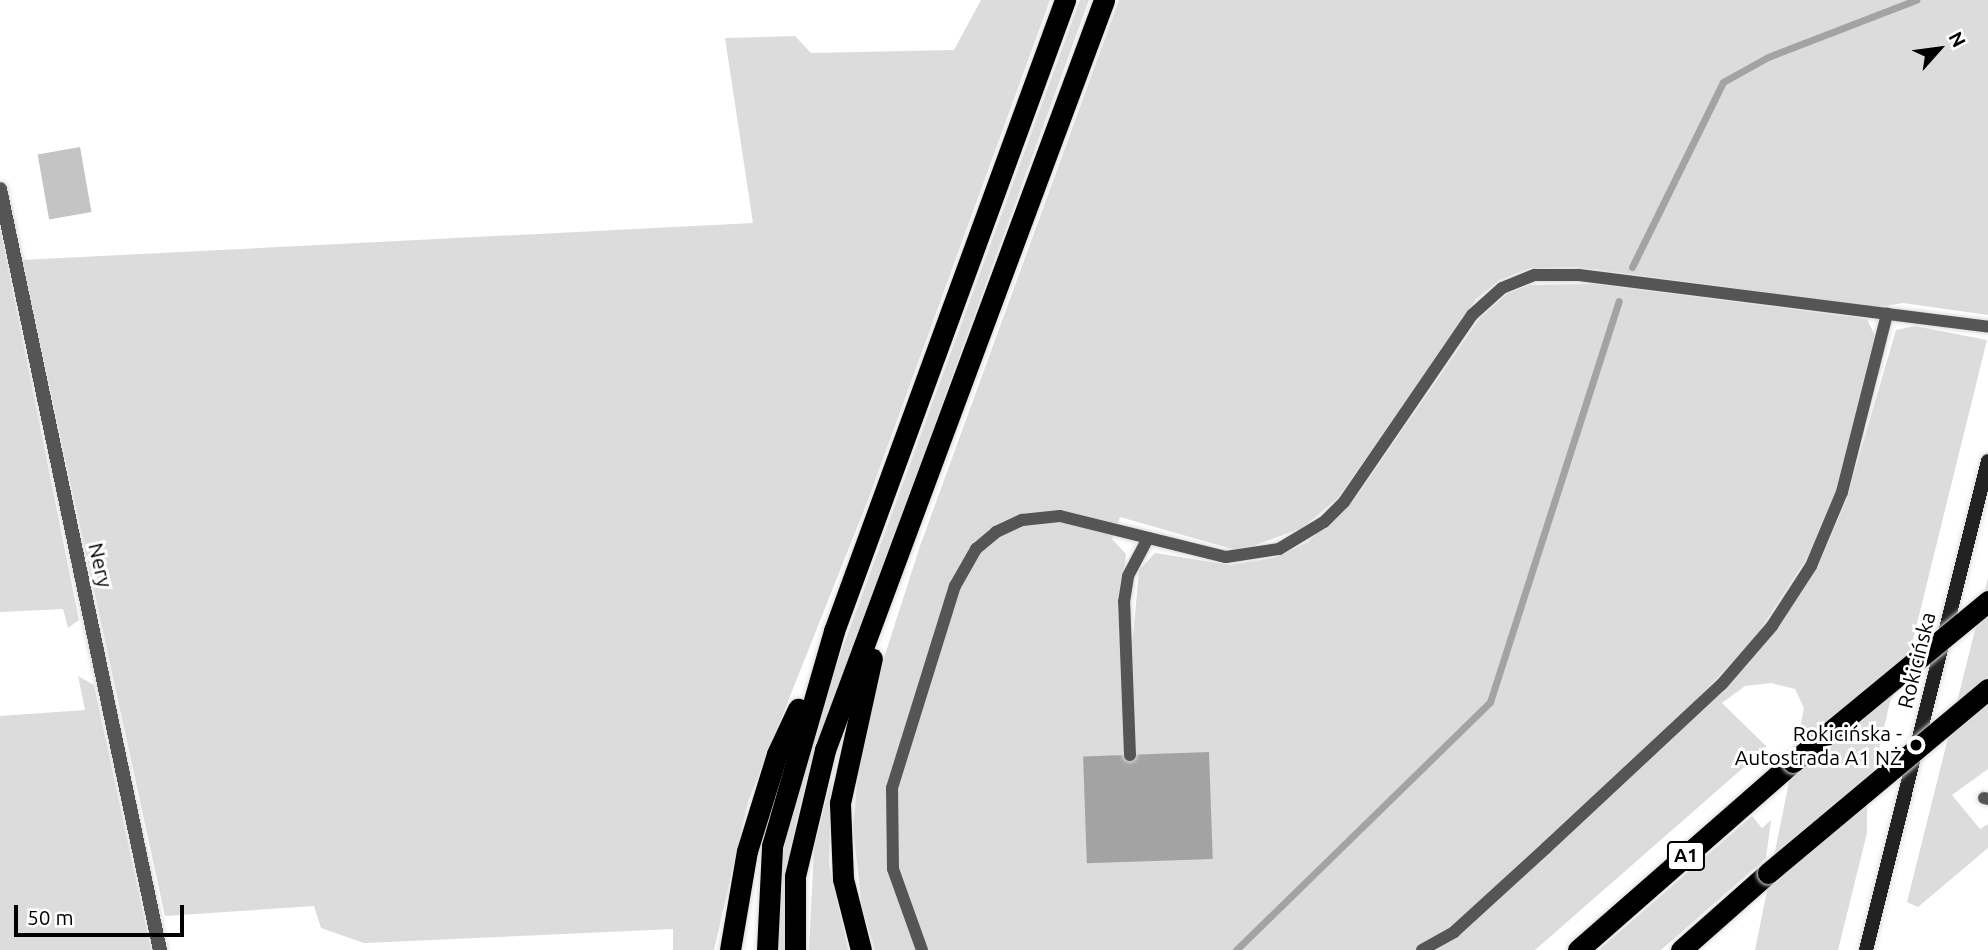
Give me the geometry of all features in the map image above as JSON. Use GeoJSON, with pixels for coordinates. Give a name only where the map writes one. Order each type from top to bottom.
{"type":"FeatureCollection","features":[{"type":"Feature","properties":{"kind":"highway"},"geometry":{"type":"LineString","coordinates":[[767,950],[772,846],[834,631],[1065,0]]}},
{"type":"Feature","properties":{"kind":"highway"},"geometry":{"type":"LineString","coordinates":[[795,950],[795,876],[808,807],[855,665],[923,496],[1104,0]]}},
{"type":"Feature","properties":{"kind":"highway"},"geometry":{"type":"LineString","coordinates":[[861,950],[843,879],[840,803],[866,676],[923,496]]}},
{"type":"Feature","properties":{"kind":"highway","name":"A1"},"geometry":{"type":"LineString","coordinates":[[1578,950],[1793,762],[1988,601]]}},
{"type":"Feature","properties":{"kind":"highway"},"geometry":{"type":"LineString","coordinates":[[730,950],[737,890],[776,754],[834,631]]}},
{"type":"Feature","properties":{"kind":"highway"},"geometry":{"type":"LineString","coordinates":[[1681,950],[1988,689]]}},
{"type":"Feature","properties":{"kind":"main road","name":"Rokicińska"},"geometry":{"type":"LineString","coordinates":[[1866,950],[1988,461]]}},
{"type":"Feature","properties":{"kind":"street","name":"Nery"},"geometry":{"type":"LineString","coordinates":[[0,189],[160,950]]}},
{"type":"Feature","properties":{"kind":"lane"},"geometry":{"type":"LineString","coordinates":[[922,950],[893,869],[890,804],[901,749],[961,573],[996,532],[1036,517],[1074,518],[1194,551],[1247,557],[1312,531],[1352,492],[1472,315],[1494,293],[1525,278],[1579,275],[1988,327]]}},
{"type":"Feature","properties":{"kind":"lane"},"geometry":{"type":"LineString","coordinates":[[1422,950],[1454,932],[1546,848],[1723,684],[1772,626],[1811,566],[1842,492],[1887,314]]}},
{"type":"Feature","properties":{"kind":"lane"},"geometry":{"type":"LineString","coordinates":[[1130,755],[1124,602],[1128,576],[1148,538]]}},
{"type":"Feature","properties":{"kind":"shaded area"},"geometry":{"type":"Polygon","coordinates":[[[981,0],[1050,0],[868,500],[748,802],[714,950],[673,950],[673,929],[364,943],[321,928],[314,906],[165,916],[22,260],[753,223],[725,38],[795,36],[811,53],[954,50],[981,0]]]}},
{"type":"Feature","properties":{"kind":"shaded area"},"geometry":{"type":"Polygon","coordinates":[[[1080,0],[1089,0],[807,776],[790,850],[786,950],[778,950],[780,863],[813,729],[1080,0]]]}},
{"type":"Feature","properties":{"kind":"shaded area"},"geometry":{"type":"Polygon","coordinates":[[[1119,0],[1988,0],[1988,315],[1903,303],[1879,307],[1576,267],[1530,268],[1500,280],[1476,299],[1338,498],[1302,528],[1239,551],[1120,517],[1112,539],[1126,554],[1118,638],[1133,638],[1139,570],[1155,553],[1230,565],[1274,558],[1308,542],[1359,493],[1480,318],[1507,294],[1530,285],[1594,284],[1867,319],[1876,338],[1840,482],[1810,553],[1754,639],[1692,704],[1732,680],[1756,654],[1823,555],[1846,501],[1896,330],[1915,326],[1987,340],[1907,664],[1890,702],[1867,801],[1867,833],[1838,950],[1755,950],[1804,708],[1795,689],[1771,683],[1745,686],[1722,703],[1767,747],[1535,950],[875,950],[862,908],[853,828],[860,750],[875,686],[920,546],[1119,0]]]}},
{"type":"Feature","properties":{"kind":"shaded area"},"geometry":{"type":"Polygon","coordinates":[[[0,228],[79,620],[68,628],[63,609],[0,612],[0,228]]]}},
{"type":"Feature","properties":{"kind":"shaded area"},"geometry":{"type":"Polygon","coordinates":[[[1988,578],[1988,769],[1952,795],[1980,829],[1988,824],[1988,848],[1918,907],[1907,902],[1988,578]]]}},
{"type":"Feature","properties":{"kind":"shaded area"},"geometry":{"type":"Polygon","coordinates":[[[78,676],[94,685],[151,950],[0,950],[0,716],[85,710],[78,676]]]}},
{"type":"Feature","properties":{"kind":"shaded area"},"geometry":{"type":"Polygon","coordinates":[[[1209,752],[1213,859],[1087,863],[1083,756],[1209,752]]]}},
{"type":"Feature","properties":{"kind":"shaded area"},"geometry":{"type":"Polygon","coordinates":[[[831,781],[829,864],[848,950],[809,950],[814,848],[831,781]]]}},
{"type":"Feature","properties":{"kind":"shaded area"},"geometry":{"type":"Polygon","coordinates":[[[1752,816],[1762,828],[1771,820],[1766,858],[1661,950],[1599,950],[1752,816]]]}},
{"type":"Feature","properties":{"kind":"building"},"geometry":{"type":"Polygon","coordinates":[[[80,147],[91,212],[49,219],[38,154],[80,147]]]}},
{"type":"Feature","properties":{"kind":"waterway"},"geometry":{"type":"LineString","coordinates":[[1632,267],[1723,82],[1768,57],[1916,0]]}},
{"type":"Feature","properties":{"kind":"waterway"},"geometry":{"type":"LineString","coordinates":[[1236,950],[1490,702],[1619,301]]}},
{"type":"Feature","properties":{"kind":"place","name":"Rokicińska - Autostrada A1 NŻ"},"geometry":{"type":"Point","coordinates":[1916,745]}}]}
